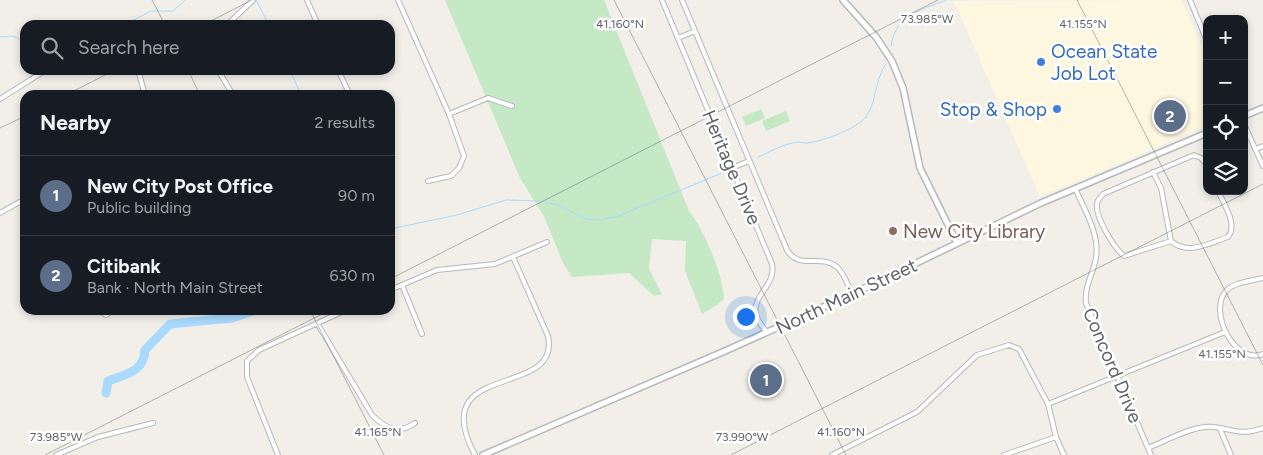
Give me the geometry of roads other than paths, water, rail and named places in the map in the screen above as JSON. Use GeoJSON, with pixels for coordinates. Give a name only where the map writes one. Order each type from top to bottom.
{"type":"FeatureCollection","features":[{"type":"Feature","properties":{"kind":"street"},"geometry":{"type":"LineString","coordinates":[[232,20],[253,0]]}},
{"type":"Feature","properties":{"kind":"street"},"geometry":{"type":"LineString","coordinates":[[307,0],[316,20]]}},
{"type":"Feature","properties":{"kind":"street"},"geometry":{"type":"LineString","coordinates":[[398,0],[449,114],[464,156],[459,168],[451,176],[428,181]]}},
{"type":"Feature","properties":{"kind":"street","name":"Heritage Drive"},"geometry":{"type":"LineString","coordinates":[[662,0],[772,267],[771,280],[760,293],[756,303],[757,314],[768,332]]}},
{"type":"Feature","properties":{"kind":"street","name":"Heritage Drive"},"geometry":{"type":"LineString","coordinates":[[682,0],[790,256],[800,262],[824,261],[836,266],[852,294]]}},
{"type":"Feature","properties":{"kind":"street"},"geometry":{"type":"LineString","coordinates":[[842,0],[876,37],[892,61],[903,88],[920,168],[957,243]]}},
{"type":"Feature","properties":{"kind":"street"},"geometry":{"type":"LineString","coordinates":[[1190,0],[1203,31]]}},
{"type":"Feature","properties":{"kind":"street"},"geometry":{"type":"LineString","coordinates":[[678,38],[695,31]]}},
{"type":"Feature","properties":{"kind":"street"},"geometry":{"type":"LineString","coordinates":[[0,100],[38,75]]}},
{"type":"Feature","properties":{"kind":"street"},"geometry":{"type":"LineString","coordinates":[[139,75],[144,90]]}},
{"type":"Feature","properties":{"kind":"street"},"geometry":{"type":"LineString","coordinates":[[221,75],[230,90]]}},
{"type":"Feature","properties":{"kind":"street"},"geometry":{"type":"LineString","coordinates":[[340,75],[348,90]]}},
{"type":"Feature","properties":{"kind":"street"},"geometry":{"type":"LineString","coordinates":[[449,114],[488,98],[512,106]]}},
{"type":"Feature","properties":{"kind":"street"},"geometry":{"type":"LineString","coordinates":[[1248,114],[1263,108]]}},
{"type":"Feature","properties":{"kind":"street"},"geometry":{"type":"LineString","coordinates":[[1248,132],[1263,166]]}},
{"type":"Feature","properties":{"kind":"street","name":"North Main Street"},"geometry":{"type":"LineString","coordinates":[[483,455],[768,332],[1075,188],[1203,134]]}},
{"type":"Feature","properties":{"kind":"street"},"geometry":{"type":"LineString","coordinates":[[1256,149],[1263,146]]}},
{"type":"Feature","properties":{"kind":"street"},"geometry":{"type":"LineString","coordinates":[[1171,241],[1124,256],[1115,249],[1097,209],[1097,202],[1103,194],[1194,155],[1203,160]]}},
{"type":"Feature","properties":{"kind":"street"},"geometry":{"type":"LineString","coordinates":[[732,168],[749,161]]}},
{"type":"Feature","properties":{"kind":"street"},"geometry":{"type":"LineString","coordinates":[[1153,172],[1161,188],[1171,241],[1179,248],[1188,249],[1228,237],[1232,232],[1232,224],[1220,195]]}},
{"type":"Feature","properties":{"kind":"street","name":"Concord Drive"},"geometry":{"type":"LineString","coordinates":[[1075,188],[1094,234],[1096,259],[1085,295],[1086,303],[1151,455]]}},
{"type":"Feature","properties":{"kind":"street"},"geometry":{"type":"LineString","coordinates":[[0,213],[20,202]]}},
{"type":"Feature","properties":{"kind":"street"},"geometry":{"type":"LineString","coordinates":[[1094,234],[1105,228]]}},
{"type":"Feature","properties":{"kind":"street"},"geometry":{"type":"LineString","coordinates":[[395,288],[437,270],[494,264],[547,242]]}},
{"type":"Feature","properties":{"kind":"street"},"geometry":{"type":"LineString","coordinates":[[475,455],[463,425],[463,413],[468,402],[479,392],[534,368],[548,355],[550,346],[548,336],[513,257]]}},
{"type":"Feature","properties":{"kind":"street"},"geometry":{"type":"LineString","coordinates":[[1263,278],[1234,285],[1224,293],[1220,306],[1225,332],[1238,349],[1247,355],[1257,356],[1263,354]]}},
{"type":"Feature","properties":{"kind":"street"},"geometry":{"type":"LineString","coordinates":[[402,285],[422,334]]}},
{"type":"Feature","properties":{"kind":"street"},"geometry":{"type":"LineString","coordinates":[[278,455],[247,377],[246,361],[259,350],[335,315]]}},
{"type":"Feature","properties":{"kind":"street"},"geometry":{"type":"LineString","coordinates":[[317,323],[372,415],[396,430],[408,428],[414,423]]}},
{"type":"Feature","properties":{"kind":"street"},"geometry":{"type":"LineString","coordinates":[[1048,404],[1225,332]]}},
{"type":"Feature","properties":{"kind":"street"},"geometry":{"type":"LineString","coordinates":[[832,455],[917,412],[977,355],[1009,345],[1019,349],[1048,404],[1056,437],[1064,455]]}},
{"type":"Feature","properties":{"kind":"street"},"geometry":{"type":"LineString","coordinates":[[56,455],[98,437],[153,423]]}},
{"type":"Feature","properties":{"kind":"street"},"geometry":{"type":"LineString","coordinates":[[1148,448],[1206,427],[1238,433],[1251,432],[1263,428]]}},
{"type":"Feature","properties":{"kind":"street"},"geometry":{"type":"LineString","coordinates":[[1220,429],[1231,455]]}},
{"type":"Feature","properties":{"kind":"street"},"geometry":{"type":"LineString","coordinates":[[1004,455],[1056,437]]}},
{"type":"Feature","properties":{"kind":"waterway"},"geometry":{"type":"LineString","coordinates":[[134,20],[151,11],[173,11],[185,0]]}},
{"type":"Feature","properties":{"kind":"waterway"},"geometry":{"type":"LineString","coordinates":[[256,0],[266,20]]}},
{"type":"Feature","properties":{"kind":"waterway"},"geometry":{"type":"LineString","coordinates":[[891,46],[898,26],[904,20],[918,11],[946,0]]}},
{"type":"Feature","properties":{"kind":"waterway"},"geometry":{"type":"LineString","coordinates":[[0,37],[13,36],[20,40]]}},
{"type":"Feature","properties":{"kind":"waterway"},"geometry":{"type":"LineString","coordinates":[[758,157],[788,144],[805,143],[828,138],[854,127],[869,112],[879,77],[886,64]]}},
{"type":"Feature","properties":{"kind":"waterway"},"geometry":{"type":"LineString","coordinates":[[292,75],[299,90]]}},
{"type":"Feature","properties":{"kind":"waterway"},"geometry":{"type":"LineString","coordinates":[[395,228],[457,215],[506,200],[539,201],[558,205],[586,219],[600,220],[618,216],[722,173]]}},
{"type":"Feature","properties":{"kind":"waterway"},"geometry":{"type":"LineString","coordinates":[[106,393],[108,381],[138,368],[144,357],[145,350],[170,324],[232,318],[241,315]]}},
{"type":"Feature","properties":{"kind":"place","name":"Ocean State Job Lot"},"geometry":{"type":"Point","coordinates":[1041,62]}},
{"type":"Feature","properties":{"kind":"place","name":"Stop & Shop"},"geometry":{"type":"Point","coordinates":[1057,109]}},
{"type":"Feature","properties":{"kind":"place","name":"Citibank"},"geometry":{"type":"Point","coordinates":[1170,116]}},
{"type":"Feature","properties":{"kind":"place","name":"New City Library"},"geometry":{"type":"Point","coordinates":[893,231]}},
{"type":"Feature","properties":{"kind":"place","name":"New City Post Office"},"geometry":{"type":"Point","coordinates":[766,380]}}]}
